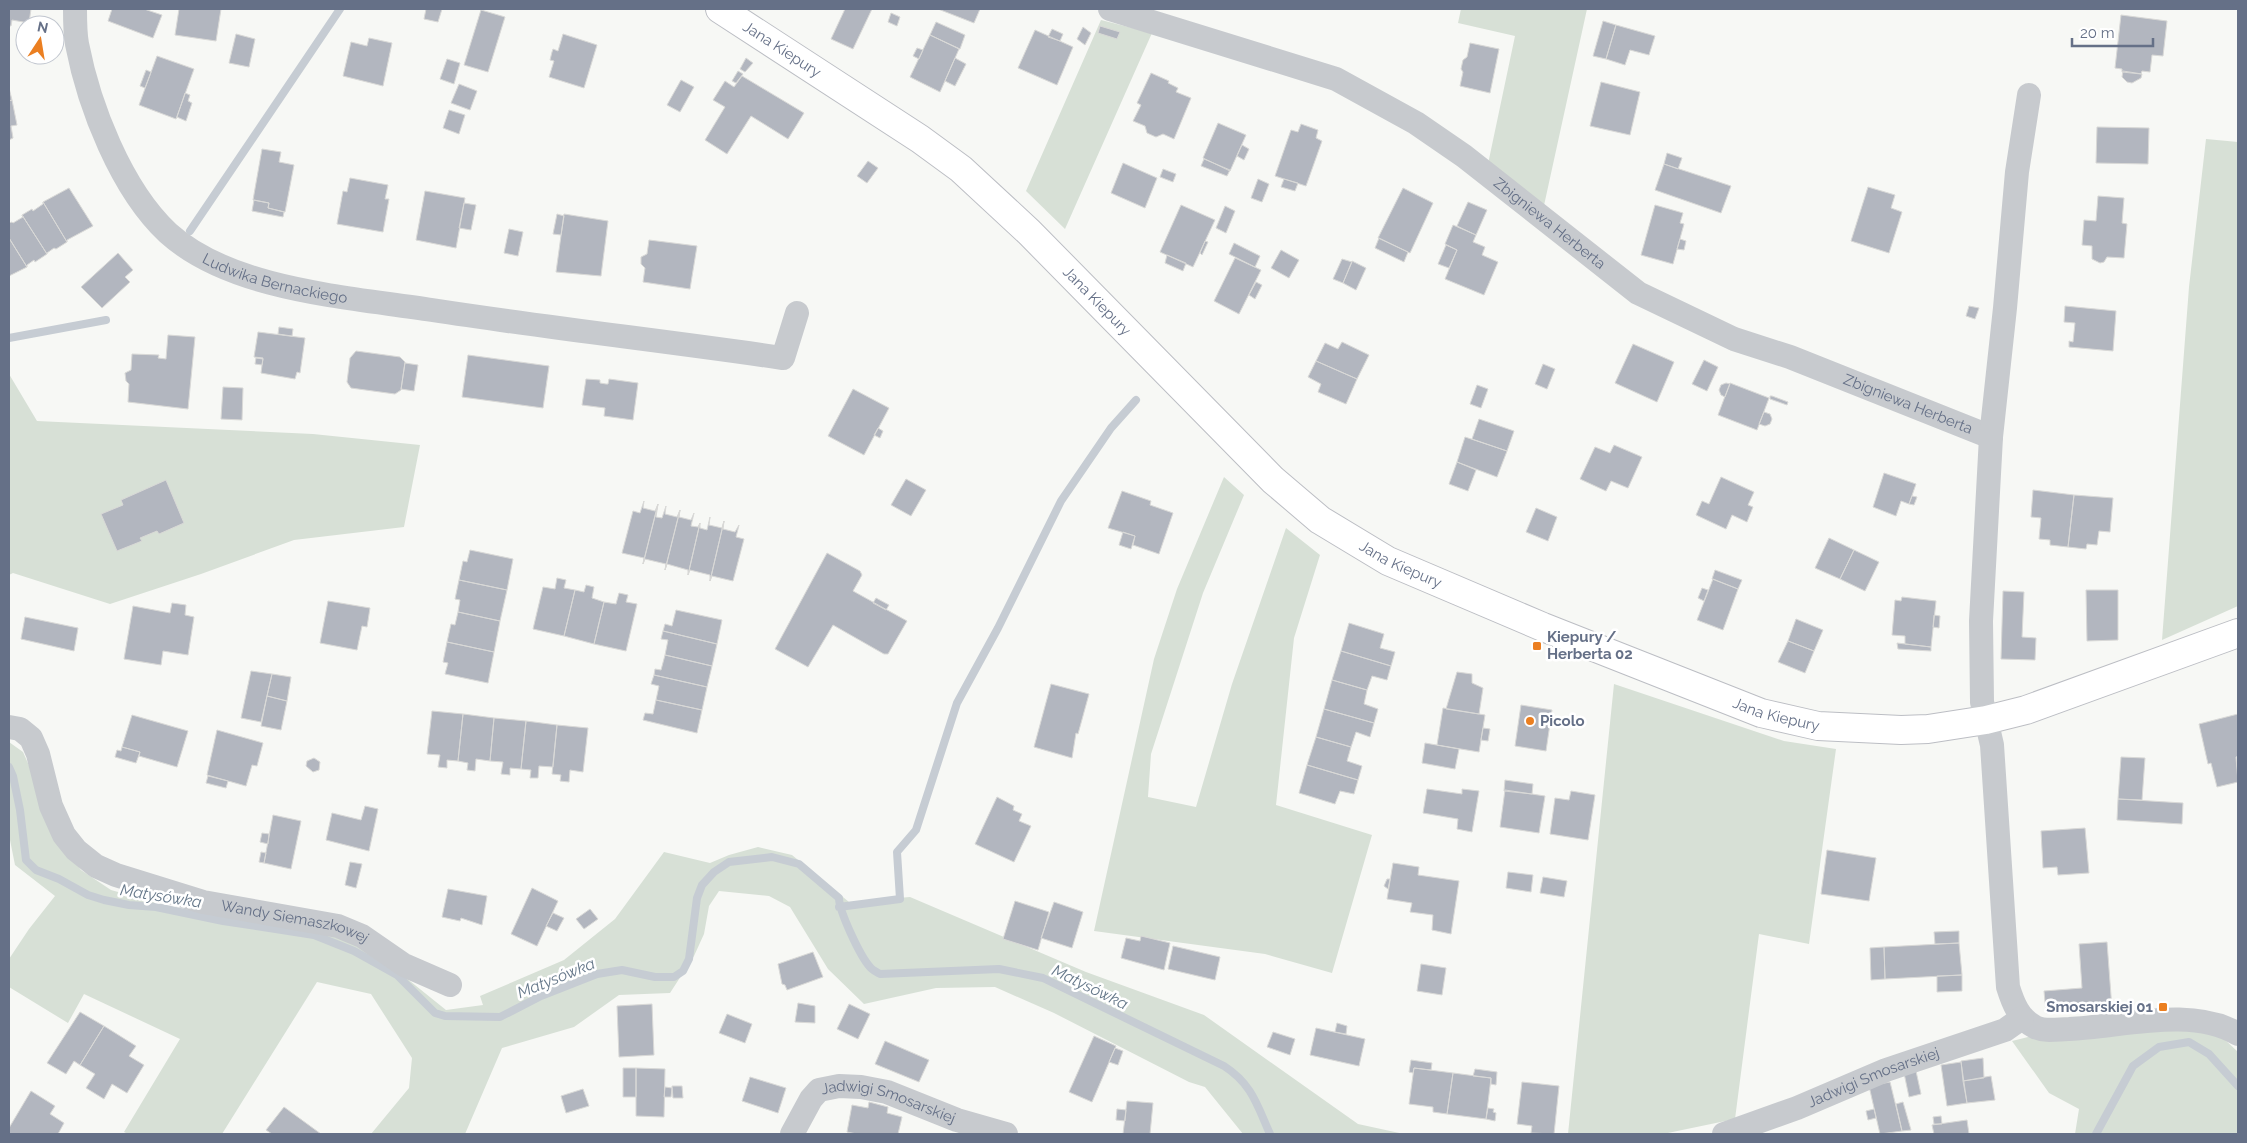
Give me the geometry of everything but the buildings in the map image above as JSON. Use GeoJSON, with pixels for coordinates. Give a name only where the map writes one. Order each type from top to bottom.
{"type":"FeatureCollection","features":[{"type":"Feature","properties":{"kind":"street","name":"Ludwika Bernackiego"},"geometry":{"type":"LineString","coordinates":[[75,9],[76,42],[88,90],[106,136],[125,176],[146,207],[168,233],[202,257],[232,271],[266,282],[308,290],[530,324],[783,358],[797,313]]}},
{"type":"Feature","properties":{"kind":"street","name":"Jana Kiepury"},"geometry":{"type":"LineString","coordinates":[[720,9],[920,139],[961,169],[1029,232],[1273,480],[1320,520],[1388,561],[1470,597],[1761,713],[1818,726],[1891,730],[1928,729],[1986,720],[2026,710],[2238,633]]}},
{"type":"Feature","properties":{"kind":"street","name":"Zbigniewa Herberta"},"geometry":{"type":"LineString","coordinates":[[1110,9],[1336,79],[1416,122],[1464,156],[1638,294],[1734,339],[1790,357],[1991,437]]}},
{"type":"Feature","properties":{"kind":"street"},"geometry":{"type":"LineString","coordinates":[[2030,95],[2017,172],[2006,308],[1991,437],[1982,621],[1982,702],[1992,745],[2008,987],[2013,1003],[2022,1018],[2036,1028],[2053,1030],[2182,1020],[2210,1022],[2227,1027],[2238,1034]]}},
{"type":"Feature","properties":{"kind":"street","name":"Wandy Siemaszkowej"},"geometry":{"type":"LineString","coordinates":[[9,727],[20,729],[31,738],[38,754],[51,806],[64,835],[76,850],[96,866],[116,876],[203,902],[338,926],[362,936],[404,965],[450,985]]}},
{"type":"Feature","properties":{"kind":"street","name":"Jadwigi Smosarskiej"},"geometry":{"type":"LineString","coordinates":[[1724,1134],[1797,1108],[1886,1070],[2004,1030],[2022,1018]]}},
{"type":"Feature","properties":{"kind":"street","name":"Jadwigi Smosarskiej"},"geometry":{"type":"LineString","coordinates":[[792,1134],[811,1099],[819,1090],[839,1086],[861,1087],[887,1092],[957,1120],[1006,1134]]}},
{"type":"Feature","properties":{"kind":"shaded area"},"geometry":{"type":"Polygon","coordinates":[[[1461,9],[1587,9],[1543,210],[1488,164],[1515,36],[1458,23],[1461,9]]]}},
{"type":"Feature","properties":{"kind":"shaded area"},"geometry":{"type":"Polygon","coordinates":[[[1101,20],[1152,33],[1065,229],[1026,191],[1101,20]]]}},
{"type":"Feature","properties":{"kind":"shaded area"},"geometry":{"type":"Polygon","coordinates":[[[2206,139],[2238,142],[2238,606],[2162,640],[2189,287],[2206,139]]]}},
{"type":"Feature","properties":{"kind":"shaded area"},"geometry":{"type":"Polygon","coordinates":[[[9,374],[37,421],[313,434],[420,445],[404,527],[294,540],[201,574],[110,604],[13,573],[9,575],[9,374]]]}},
{"type":"Feature","properties":{"kind":"shaded area"},"geometry":{"type":"Polygon","coordinates":[[[1224,477],[1244,495],[1203,593],[1151,754],[1148,797],[1196,807],[1232,684],[1286,528],[1320,555],[1294,638],[1276,805],[1372,835],[1332,973],[1265,954],[1094,931],[1154,659],[1177,589],[1224,477]]]}},
{"type":"Feature","properties":{"kind":"shaded area"},"geometry":{"type":"Polygon","coordinates":[[[1614,684],[1784,741],[1836,749],[1809,944],[1759,934],[1735,1119],[1663,1134],[1568,1134],[1614,684]]]}},
{"type":"Feature","properties":{"kind":"shaded area"},"geometry":{"type":"Polygon","coordinates":[[[9,742],[23,752],[35,779],[50,829],[81,870],[111,890],[175,908],[334,932],[400,973],[446,1010],[483,1005],[480,996],[564,960],[615,919],[664,852],[710,863],[729,855],[758,847],[792,855],[849,902],[910,897],[1086,972],[1204,1015],[1358,1124],[1404,1134],[1243,1134],[1205,1087],[1189,1082],[1054,1013],[995,987],[936,988],[864,1004],[828,969],[790,907],[769,896],[719,891],[709,906],[704,934],[694,956],[670,993],[619,995],[574,1027],[502,1048],[465,1134],[371,1134],[409,1088],[412,1058],[371,994],[317,982],[222,1134],[128,1134],[124,1132],[180,1039],[84,994],[68,1023],[9,987],[9,959],[29,929],[55,896],[15,865],[9,835],[9,742]]]}},
{"type":"Feature","properties":{"kind":"shaded area"},"geometry":{"type":"Polygon","coordinates":[[[2186,1027],[2221,1036],[2238,1052],[2238,1134],[2075,1134],[2079,1109],[2049,1093],[2012,1041],[2036,1035],[2186,1027]]]}},
{"type":"Feature","properties":{"kind":"waterway"},"geometry":{"type":"LineString","coordinates":[[190,231],[340,9]]}},
{"type":"Feature","properties":{"kind":"waterway"},"geometry":{"type":"LineString","coordinates":[[9,338],[106,320]]}},
{"type":"Feature","properties":{"kind":"waterway"},"geometry":{"type":"LineString","coordinates":[[839,907],[900,899],[897,852],[916,830],[957,703],[998,628],[1061,501],[1111,428],[1136,400]]}},
{"type":"Feature","properties":{"kind":"waterway","name":"Matysówka"},"geometry":{"type":"LineString","coordinates":[[9,767],[13,776],[20,810],[26,860],[36,870],[59,879],[88,895],[104,900],[129,905],[156,907],[223,921],[314,935],[354,951],[397,975],[435,1013],[445,1016],[500,1017],[541,996],[597,974],[622,970],[655,977],[674,977],[683,971],[689,959],[697,898],[702,885],[714,872],[729,862],[772,857],[799,864],[839,898],[846,923],[861,953],[871,968],[880,974],[999,969],[1043,978],[1224,1066],[1241,1080],[1253,1096],[1270,1134]]}},
{"type":"Feature","properties":{"kind":"waterway","name":"Matysówka"},"geometry":{"type":"LineString","coordinates":[[2096,1134],[2133,1066],[2159,1047],[2189,1042],[2209,1054],[2238,1086]]}},
{"type":"Feature","properties":{"kind":"place","name":"Kiepury / Herberta 02"},"geometry":{"type":"Point","coordinates":[1537,646]}},
{"type":"Feature","properties":{"kind":"place","name":"Picolo"},"geometry":{"type":"Point","coordinates":[1530,721]}},
{"type":"Feature","properties":{"kind":"place","name":"Smosarskiej 01"},"geometry":{"type":"Point","coordinates":[2163,1007]}}]}
